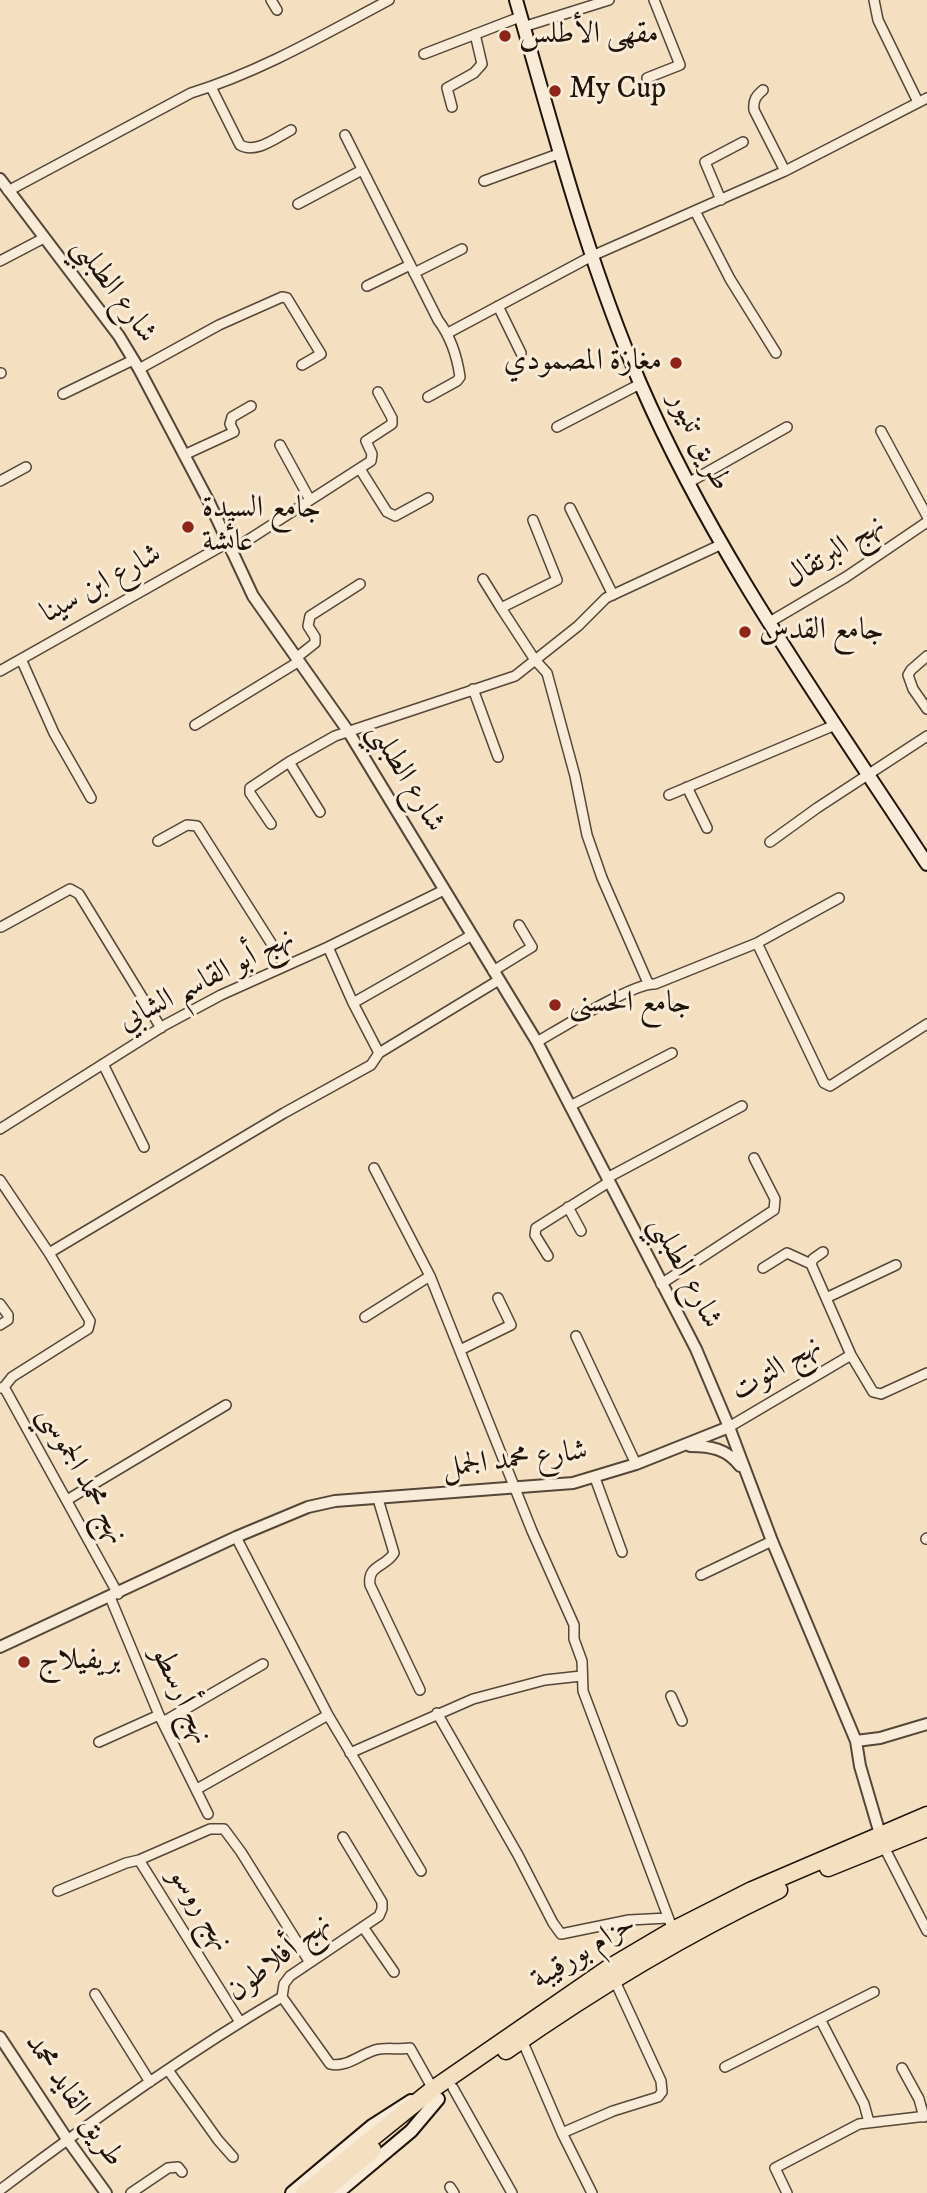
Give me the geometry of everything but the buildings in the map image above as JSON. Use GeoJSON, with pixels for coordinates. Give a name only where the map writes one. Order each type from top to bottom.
{"type":"FeatureCollection","features":[{"type":"Feature","properties":{"kind":"highway"},"geometry":{"type":"LineString","coordinates":[[882,1839],[927,1807]]}},
{"type":"Feature","properties":{"kind":"highway","name":"حزام بورقيبة"},"geometry":{"type":"LineString","coordinates":[[436,2094],[453,2088],[614,1979],[677,1943],[758,1899],[927,1815]]}},
{"type":"Feature","properties":{"kind":"highway","name":"حزام بورقيبة"},"geometry":{"type":"LineString","coordinates":[[313,2190],[436,2094],[671,1924],[882,1839],[927,1828]]}},
{"type":"Feature","properties":{"kind":"highway"},"geometry":{"type":"LineString","coordinates":[[882,1839],[927,1836]]}},
{"type":"Feature","properties":{"kind":"main road","name":"طريق تنيور"},"geometry":{"type":"LineString","coordinates":[[516,0],[592,256],[640,384],[720,545],[768,623],[927,864]]}},
{"type":"Feature","properties":{"kind":"main road"},"geometry":{"type":"LineString","coordinates":[[292,2193],[395,2109],[436,2094]]}},
{"type":"Feature","properties":{"kind":"main road"},"geometry":{"type":"LineString","coordinates":[[337,2193],[411,2131],[436,2094]]}},
{"type":"Feature","properties":{"kind":"street"},"geometry":{"type":"LineString","coordinates":[[271,0],[277,10]]}},
{"type":"Feature","properties":{"kind":"street"},"geometry":{"type":"LineString","coordinates":[[8,191],[191,93],[211,87],[285,54],[389,0]]}},
{"type":"Feature","properties":{"kind":"street"},"geometry":{"type":"LineString","coordinates":[[424,54],[475,34],[609,0]]}},
{"type":"Feature","properties":{"kind":"street"},"geometry":{"type":"LineString","coordinates":[[647,78],[680,65],[654,0]]}},
{"type":"Feature","properties":{"kind":"street"},"geometry":{"type":"LineString","coordinates":[[448,333],[592,256],[785,172],[923,100],[878,20],[874,0]]}},
{"type":"Feature","properties":{"kind":"street"},"geometry":{"type":"LineString","coordinates":[[452,107],[446,88],[474,73],[482,64],[475,34]]}},
{"type":"Feature","properties":{"kind":"street"},"geometry":{"type":"LineString","coordinates":[[211,87],[240,145],[245,148],[256,147],[291,130]]}},
{"type":"Feature","properties":{"kind":"street"},"geometry":{"type":"LineString","coordinates":[[763,90],[756,96],[754,110],[785,172]]}},
{"type":"Feature","properties":{"kind":"street"},"geometry":{"type":"LineString","coordinates":[[345,135],[438,320],[448,333],[460,377],[428,397]]}},
{"type":"Feature","properties":{"kind":"street"},"geometry":{"type":"LineString","coordinates":[[721,200],[705,162],[743,142]]}},
{"type":"Feature","properties":{"kind":"street"},"geometry":{"type":"LineString","coordinates":[[484,181],[561,153]]}},
{"type":"Feature","properties":{"kind":"street"},"geometry":{"type":"LineString","coordinates":[[298,204],[362,170]]}},
{"type":"Feature","properties":{"kind":"street","name":"شارع الطبلبي"},"geometry":{"type":"LineString","coordinates":[[0,179],[111,326],[136,364],[253,596],[348,731],[537,1042],[572,1105],[696,1349],[729,1427]]}},
{"type":"Feature","properties":{"kind":"street"},"geometry":{"type":"LineString","coordinates":[[695,211],[730,279],[776,353]]}},
{"type":"Feature","properties":{"kind":"street"},"geometry":{"type":"LineString","coordinates":[[0,261],[44,238]]}},
{"type":"Feature","properties":{"kind":"street"},"geometry":{"type":"LineString","coordinates":[[367,286],[462,249]]}},
{"type":"Feature","properties":{"kind":"street"},"geometry":{"type":"LineString","coordinates":[[62,394],[136,364],[282,297],[287,298],[321,354],[302,365]]}},
{"type":"Feature","properties":{"kind":"street"},"geometry":{"type":"LineString","coordinates":[[498,306],[521,353]]}},
{"type":"Feature","properties":{"kind":"street"},"geometry":{"type":"LineString","coordinates":[[557,427],[640,384]]}},
{"type":"Feature","properties":{"kind":"street"},"geometry":{"type":"LineString","coordinates":[[378,392],[393,418],[392,424],[366,441],[372,454],[371,461],[360,469],[387,512],[394,516],[428,498]]}},
{"type":"Feature","properties":{"kind":"street"},"geometry":{"type":"LineString","coordinates":[[184,456],[234,432],[230,424],[232,417],[251,406]]}},
{"type":"Feature","properties":{"kind":"street"},"geometry":{"type":"LineString","coordinates":[[688,483],[787,427]]}},
{"type":"Feature","properties":{"kind":"street"},"geometry":{"type":"LineString","coordinates":[[881,431],[927,516]]}},
{"type":"Feature","properties":{"kind":"street"},"geometry":{"type":"LineString","coordinates":[[280,445],[310,500]]}},
{"type":"Feature","properties":{"kind":"street"},"geometry":{"type":"LineString","coordinates":[[0,481],[26,467]]}},
{"type":"Feature","properties":{"kind":"street","name":"شارع ابن سينا"},"geometry":{"type":"LineString","coordinates":[[0,671],[229,547],[360,469]]}},
{"type":"Feature","properties":{"kind":"street"},"geometry":{"type":"LineString","coordinates":[[570,508],[613,594]]}},
{"type":"Feature","properties":{"kind":"street"},"geometry":{"type":"LineString","coordinates":[[501,608],[558,580],[533,520]]}},
{"type":"Feature","properties":{"kind":"street","name":"نهج البرتقال"},"geometry":{"type":"LineString","coordinates":[[768,623],[846,577],[927,522]]}},
{"type":"Feature","properties":{"kind":"street"},"geometry":{"type":"LineString","coordinates":[[271,824],[250,789],[289,762],[348,731],[515,676],[613,594],[720,545]]}},
{"type":"Feature","properties":{"kind":"street"},"geometry":{"type":"LineString","coordinates":[[483,579],[535,660],[547,673],[552,685],[587,835],[648,983]]}},
{"type":"Feature","properties":{"kind":"street"},"geometry":{"type":"LineString","coordinates":[[195,725],[297,660],[315,643],[315,637],[308,626],[310,616],[360,584]]}},
{"type":"Feature","properties":{"kind":"street"},"geometry":{"type":"LineString","coordinates":[[927,656],[908,675],[908,681],[927,709]]}},
{"type":"Feature","properties":{"kind":"street"},"geometry":{"type":"LineString","coordinates":[[21,659],[54,733],[91,798]]}},
{"type":"Feature","properties":{"kind":"street"},"geometry":{"type":"LineString","coordinates":[[473,689],[498,757]]}},
{"type":"Feature","properties":{"kind":"street"},"geometry":{"type":"LineString","coordinates":[[669,795],[835,725]]}},
{"type":"Feature","properties":{"kind":"street"},"geometry":{"type":"LineString","coordinates":[[770,842],[927,736]]}},
{"type":"Feature","properties":{"kind":"street"},"geometry":{"type":"LineString","coordinates":[[289,762],[320,813]]}},
{"type":"Feature","properties":{"kind":"street"},"geometry":{"type":"LineString","coordinates":[[687,787],[707,828]]}},
{"type":"Feature","properties":{"kind":"street"},"geometry":{"type":"LineString","coordinates":[[158,841],[187,825],[197,826],[285,965]]}},
{"type":"Feature","properties":{"kind":"street"},"geometry":{"type":"LineString","coordinates":[[1,927],[70,889],[79,894],[161,1028]]}},
{"type":"Feature","properties":{"kind":"street","name":"نهج أبو القاسم الشابي"},"geometry":{"type":"LineString","coordinates":[[0,1129],[161,1028],[221,995],[328,947],[444,890]]}},
{"type":"Feature","properties":{"kind":"street"},"geometry":{"type":"LineString","coordinates":[[537,1042],[648,983],[655,984],[757,943],[839,898]]}},
{"type":"Feature","properties":{"kind":"street"},"geometry":{"type":"LineString","coordinates":[[49,1253],[284,1113],[371,1065],[379,1053],[496,976],[532,947],[519,925]]}},
{"type":"Feature","properties":{"kind":"street"},"geometry":{"type":"LineString","coordinates":[[353,1003],[472,935]]}},
{"type":"Feature","properties":{"kind":"street"},"geometry":{"type":"LineString","coordinates":[[757,943],[824,1083],[830,1086],[927,1024]]}},
{"type":"Feature","properties":{"kind":"street"},"geometry":{"type":"LineString","coordinates":[[328,947],[379,1053]]}},
{"type":"Feature","properties":{"kind":"street"},"geometry":{"type":"LineString","coordinates":[[572,1105],[673,1053]]}},
{"type":"Feature","properties":{"kind":"street"},"geometry":{"type":"LineString","coordinates":[[103,1064],[144,1147]]}},
{"type":"Feature","properties":{"kind":"street"},"geometry":{"type":"LineString","coordinates":[[548,1256],[535,1235],[536,1228],[608,1180],[742,1106]]}},
{"type":"Feature","properties":{"kind":"street"},"geometry":{"type":"LineString","coordinates":[[661,1284],[774,1210],[775,1199],[754,1158]]}},
{"type":"Feature","properties":{"kind":"street"},"geometry":{"type":"LineString","coordinates":[[374,1168],[430,1276],[513,1486],[574,1627],[575,1642],[582,1661],[585,1698],[671,1924],[629,1920],[561,1934],[437,1713]]}},
{"type":"Feature","properties":{"kind":"street"},"geometry":{"type":"LineString","coordinates":[[0,1181],[49,1253],[90,1321],[88,1329],[12,1377],[2,1388]]}},
{"type":"Feature","properties":{"kind":"street"},"geometry":{"type":"LineString","coordinates":[[568,1207],[581,1231]]}},
{"type":"Feature","properties":{"kind":"street"},"geometry":{"type":"LineString","coordinates":[[763,1268],[787,1253],[811,1264],[822,1252]]}},
{"type":"Feature","properties":{"kind":"street","name":"نهج التوت"},"geometry":{"type":"LineString","coordinates":[[811,1264],[850,1355],[873,1392],[881,1394],[927,1373]]}},
{"type":"Feature","properties":{"kind":"street"},"geometry":{"type":"LineString","coordinates":[[826,1298],[896,1265]]}},
{"type":"Feature","properties":{"kind":"street"},"geometry":{"type":"LineString","coordinates":[[365,1317],[430,1276]]}},
{"type":"Feature","properties":{"kind":"street"},"geometry":{"type":"LineString","coordinates":[[460,1350],[511,1325],[498,1298]]}},
{"type":"Feature","properties":{"kind":"street"},"geometry":{"type":"LineString","coordinates":[[0,1304],[8,1315],[8,1320],[0,1325]]}},
{"type":"Feature","properties":{"kind":"street"},"geometry":{"type":"LineString","coordinates":[[576,1336],[636,1464]]}},
{"type":"Feature","properties":{"kind":"street","name":"نهج التوت"},"geometry":{"type":"LineString","coordinates":[[729,1427],[850,1355]]}},
{"type":"Feature","properties":{"kind":"street","name":"نهج محمد الجموسي"},"geometry":{"type":"LineString","coordinates":[[2,1388],[67,1500],[114,1595]]}},
{"type":"Feature","properties":{"kind":"street"},"geometry":{"type":"LineString","coordinates":[[67,1500],[226,1405]]}},
{"type":"Feature","properties":{"kind":"street"},"geometry":{"type":"LineString","coordinates":[[729,1427],[772,1541],[856,1741],[860,1766],[882,1839],[927,1931]]}},
{"type":"Feature","properties":{"kind":"street","name":"شارع محمد الجمل"},"geometry":{"type":"LineString","coordinates":[[0,1647],[236,1537],[308,1507],[335,1502],[573,1483],[636,1464],[729,1427]]}},
{"type":"Feature","properties":{"kind":"street"},"geometry":{"type":"LineString","coordinates":[[684,1446],[706,1446],[723,1451],[737,1461],[747,1474]]}},
{"type":"Feature","properties":{"kind":"street"},"geometry":{"type":"LineString","coordinates":[[595,1478],[622,1552]]}},
{"type":"Feature","properties":{"kind":"street"},"geometry":{"type":"LineString","coordinates":[[378,1499],[394,1553],[372,1569],[370,1585],[420,1690]]}},
{"type":"Feature","properties":{"kind":"street"},"geometry":{"type":"LineString","coordinates":[[236,1537],[328,1715],[422,1871]]}},
{"type":"Feature","properties":{"kind":"street"},"geometry":{"type":"LineString","coordinates":[[701,1576],[772,1541]]}},
{"type":"Feature","properties":{"kind":"street","name":"نهج أرسطو"},"geometry":{"type":"LineString","coordinates":[[114,1595],[161,1718],[208,1814]]}},
{"type":"Feature","properties":{"kind":"street"},"geometry":{"type":"LineString","coordinates":[[99,1742],[161,1718],[263,1664]]}},
{"type":"Feature","properties":{"kind":"street"},"geometry":{"type":"LineString","coordinates":[[350,1753],[437,1713],[509,1688],[581,1674]]}},
{"type":"Feature","properties":{"kind":"street"},"geometry":{"type":"LineString","coordinates":[[671,1696],[682,1721]]}},
{"type":"Feature","properties":{"kind":"street"},"geometry":{"type":"LineString","coordinates":[[197,1789],[328,1715]]}},
{"type":"Feature","properties":{"kind":"street"},"geometry":{"type":"LineString","coordinates":[[856,1741],[880,1738],[927,1724]]}},
{"type":"Feature","properties":{"kind":"street"},"geometry":{"type":"LineString","coordinates":[[58,1891],[210,1829],[225,1829],[309,1961]]}},
{"type":"Feature","properties":{"kind":"street","name":"نهج أفلاطون"},"geometry":{"type":"LineString","coordinates":[[0,2190],[67,2139],[150,2082],[282,1997],[284,1984],[309,1961],[379,1916],[382,1902],[343,1838]]}},
{"type":"Feature","properties":{"kind":"street","name":"نهج روسو"},"geometry":{"type":"LineString","coordinates":[[139,1860],[240,2022]]}},
{"type":"Feature","properties":{"kind":"street"},"geometry":{"type":"LineString","coordinates":[[363,1927],[394,1972]]}},
{"type":"Feature","properties":{"kind":"street"},"geometry":{"type":"LineString","coordinates":[[562,2133],[614,2111],[658,2097],[662,2092],[661,2081],[614,1979]]}},
{"type":"Feature","properties":{"kind":"street"},"geometry":{"type":"LineString","coordinates":[[725,2067],[874,1992]]}},
{"type":"Feature","properties":{"kind":"street"},"geometry":{"type":"LineString","coordinates":[[95,1994],[150,2082]]}},
{"type":"Feature","properties":{"kind":"street"},"geometry":{"type":"LineString","coordinates":[[282,1997],[330,2064],[342,2066],[378,2049],[395,2051],[410,2048],[436,2094]]}},
{"type":"Feature","properties":{"kind":"street"},"geometry":{"type":"LineString","coordinates":[[820,2019],[867,2110],[869,2122]]}},
{"type":"Feature","properties":{"kind":"street","name":"طريق القايد محمد"},"geometry":{"type":"LineString","coordinates":[[0,2037],[67,2139],[107,2193]]}},
{"type":"Feature","properties":{"kind":"street"},"geometry":{"type":"LineString","coordinates":[[522,2040],[562,2133],[592,2193]]}},
{"type":"Feature","properties":{"kind":"street"},"geometry":{"type":"LineString","coordinates":[[787,2193],[775,2168],[850,2128],[869,2122],[925,2117],[919,2099],[902,2068]]}},
{"type":"Feature","properties":{"kind":"street"},"geometry":{"type":"LineString","coordinates":[[168,2070],[233,2157]]}},
{"type":"Feature","properties":{"kind":"street"},"geometry":{"type":"LineString","coordinates":[[453,2088],[512,2193]]}},
{"type":"Feature","properties":{"kind":"street"},"geometry":{"type":"LineString","coordinates":[[131,2193],[168,2168],[178,2167],[183,2172]]}},
{"type":"Feature","properties":{"kind":"place","name":"مقهى الأطلس"},"geometry":{"type":"Point","coordinates":[505,36]}},
{"type":"Feature","properties":{"kind":"place","name":"My Cup"},"geometry":{"type":"Point","coordinates":[555,91]}},
{"type":"Feature","properties":{"kind":"place","name":"مغازة المصمودي"},"geometry":{"type":"Point","coordinates":[676,363]}},
{"type":"Feature","properties":{"kind":"place","name":"جامع السيدة عائشة"},"geometry":{"type":"Point","coordinates":[188,527]}},
{"type":"Feature","properties":{"kind":"place","name":"جامع القدس"},"geometry":{"type":"Point","coordinates":[745,632]}},
{"type":"Feature","properties":{"kind":"place","name":"جامع الحسنى"},"geometry":{"type":"Point","coordinates":[555,1005]}},
{"type":"Feature","properties":{"kind":"place","name":"بريفيلاج"},"geometry":{"type":"Point","coordinates":[24,1662]}}]}
